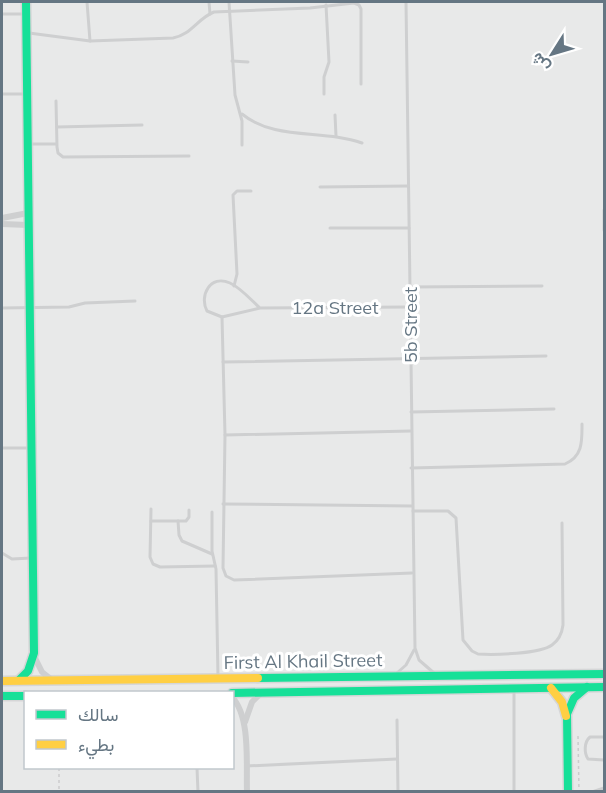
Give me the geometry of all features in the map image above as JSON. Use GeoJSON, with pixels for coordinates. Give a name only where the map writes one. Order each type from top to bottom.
{"type":"FeatureCollection","features":[{"type":"Feature","properties":{"kind":"main road"},"geometry":{"type":"LineString","coordinates":[[19,681],[31,665],[34,653],[26,2]]}},
{"type":"Feature","properties":{"kind":"main road","name":"First Al Khail Street"},"geometry":{"type":"LineString","coordinates":[[2,681],[604,674]]}},
{"type":"Feature","properties":{"kind":"main road"},"geometry":{"type":"LineString","coordinates":[[551,687],[562,702],[567,719]]}},
{"type":"Feature","properties":{"kind":"main road"},"geometry":{"type":"LineString","coordinates":[[568,792],[567,719],[570,702],[577,693],[587,687]]}},
{"type":"Feature","properties":{"kind":"main road","name":"First Al Khail Street"},"geometry":{"type":"LineString","coordinates":[[234,695],[262,692],[604,687]]}},
{"type":"Feature","properties":{"kind":"main road"},"geometry":{"type":"LineString","coordinates":[[2,696],[24,696]]}},
{"type":"Feature","properties":{"kind":"street"},"geometry":{"type":"LineString","coordinates":[[2,218],[28,213]]}},
{"type":"Feature","properties":{"kind":"street"},"geometry":{"type":"LineString","coordinates":[[2,224],[28,225]]}},
{"type":"Feature","properties":{"kind":"street"},"geometry":{"type":"LineString","coordinates":[[34,653],[42,672],[53,681]]}},
{"type":"Feature","properties":{"kind":"street"},"geometry":{"type":"LineString","coordinates":[[244,722],[252,702],[262,692]]}},
{"type":"Feature","properties":{"kind":"street"},"geometry":{"type":"LineString","coordinates":[[234,698],[244,722],[247,792]]}},
{"type":"Feature","properties":{"kind":"lane"},"geometry":{"type":"LineString","coordinates":[[87,2],[90,41]]}},
{"type":"Feature","properties":{"kind":"lane"},"geometry":{"type":"LineString","coordinates":[[210,2],[210,14]]}},
{"type":"Feature","properties":{"kind":"lane"},"geometry":{"type":"LineString","coordinates":[[229,2],[235,95],[243,129],[242,145]]}},
{"type":"Feature","properties":{"kind":"lane","name":"5b Street"},"geometry":{"type":"LineString","coordinates":[[406,2],[412,573],[415,648]]}},
{"type":"Feature","properties":{"kind":"lane"},"geometry":{"type":"LineString","coordinates":[[27,32],[90,41],[177,37],[185,34],[210,14],[356,3],[361,9],[361,84]]}},
{"type":"Feature","properties":{"kind":"lane"},"geometry":{"type":"LineString","coordinates":[[324,94],[324,77],[329,62],[326,5]]}},
{"type":"Feature","properties":{"kind":"lane"},"geometry":{"type":"LineString","coordinates":[[2,14],[26,14]]}},
{"type":"Feature","properties":{"kind":"lane"},"geometry":{"type":"LineString","coordinates":[[232,61],[248,62]]}},
{"type":"Feature","properties":{"kind":"lane"},"geometry":{"type":"LineString","coordinates":[[2,94],[28,94]]}},
{"type":"Feature","properties":{"kind":"lane"},"geometry":{"type":"LineString","coordinates":[[56,101],[58,153],[67,158],[189,156]]}},
{"type":"Feature","properties":{"kind":"lane"},"geometry":{"type":"LineString","coordinates":[[240,113],[253,123],[266,128],[302,134],[336,136],[362,143]]}},
{"type":"Feature","properties":{"kind":"lane"},"geometry":{"type":"LineString","coordinates":[[335,115],[336,136]]}},
{"type":"Feature","properties":{"kind":"lane"},"geometry":{"type":"LineString","coordinates":[[56,127],[142,125]]}},
{"type":"Feature","properties":{"kind":"lane"},"geometry":{"type":"LineString","coordinates":[[28,144],[57,144]]}},
{"type":"Feature","properties":{"kind":"lane"},"geometry":{"type":"LineString","coordinates":[[320,187],[408,186]]}},
{"type":"Feature","properties":{"kind":"lane"},"geometry":{"type":"LineString","coordinates":[[234,286],[237,274],[233,195],[237,191],[251,191]]}},
{"type":"Feature","properties":{"kind":"lane"},"geometry":{"type":"LineString","coordinates":[[604,210],[604,230]]}},
{"type":"Feature","properties":{"kind":"lane"},"geometry":{"type":"LineString","coordinates":[[330,228],[409,228]]}},
{"type":"Feature","properties":{"kind":"lane"},"geometry":{"type":"LineString","coordinates":[[260,308],[226,282],[210,285],[203,300],[207,311],[222,316],[225,435],[223,568],[226,576],[231,579],[412,573]]}},
{"type":"Feature","properties":{"kind":"lane"},"geometry":{"type":"LineString","coordinates":[[410,287],[542,286]]}},
{"type":"Feature","properties":{"kind":"lane"},"geometry":{"type":"LineString","coordinates":[[2,308],[69,308],[85,303],[135,301]]}},
{"type":"Feature","properties":{"kind":"lane","name":"12a Street"},"geometry":{"type":"LineString","coordinates":[[222,316],[260,308],[410,307]]}},
{"type":"Feature","properties":{"kind":"lane"},"geometry":{"type":"LineString","coordinates":[[223,362],[546,356]]}},
{"type":"Feature","properties":{"kind":"lane"},"geometry":{"type":"LineString","coordinates":[[411,412],[554,410]]}},
{"type":"Feature","properties":{"kind":"lane"},"geometry":{"type":"LineString","coordinates":[[411,468],[565,464],[580,451],[582,424]]}},
{"type":"Feature","properties":{"kind":"lane"},"geometry":{"type":"LineString","coordinates":[[225,435],[411,431]]}},
{"type":"Feature","properties":{"kind":"lane"},"geometry":{"type":"LineString","coordinates":[[2,448],[32,448]]}},
{"type":"Feature","properties":{"kind":"lane"},"geometry":{"type":"LineString","coordinates":[[223,504],[412,506]]}},
{"type":"Feature","properties":{"kind":"lane"},"geometry":{"type":"LineString","coordinates":[[151,509],[150,557],[156,566],[216,566]]}},
{"type":"Feature","properties":{"kind":"lane"},"geometry":{"type":"LineString","coordinates":[[151,521],[188,519],[189,510]]}},
{"type":"Feature","properties":{"kind":"lane"},"geometry":{"type":"LineString","coordinates":[[412,511],[448,511],[454,515],[463,640],[472,651],[485,654],[542,650],[552,645],[560,636],[563,625],[562,523]]}},
{"type":"Feature","properties":{"kind":"lane"},"geometry":{"type":"LineString","coordinates":[[212,512],[212,554],[216,566],[218,679]]}},
{"type":"Feature","properties":{"kind":"lane"},"geometry":{"type":"LineString","coordinates":[[178,521],[182,541],[212,554]]}},
{"type":"Feature","properties":{"kind":"lane"},"geometry":{"type":"LineString","coordinates":[[2,553],[12,559],[33,558]]}},
{"type":"Feature","properties":{"kind":"lane"},"geometry":{"type":"LineString","coordinates":[[415,648],[423,666],[440,676]]}},
{"type":"Feature","properties":{"kind":"lane"},"geometry":{"type":"LineString","coordinates":[[391,676],[406,665],[415,648]]}},
{"type":"Feature","properties":{"kind":"lane"},"geometry":{"type":"LineString","coordinates":[[514,688],[514,792]]}},
{"type":"Feature","properties":{"kind":"lane"},"geometry":{"type":"LineString","coordinates":[[397,720],[398,792]]}},
{"type":"Feature","properties":{"kind":"lane"},"geometry":{"type":"LineString","coordinates":[[604,737],[590,738],[586,743],[588,759],[604,760]]}},
{"type":"Feature","properties":{"kind":"lane"},"geometry":{"type":"LineString","coordinates":[[246,766],[398,759]]}},
{"type":"Feature","properties":{"kind":"lane"},"geometry":{"type":"LineString","coordinates":[[197,769],[198,792]]}},
{"type":"Feature","properties":{"kind":"lane"},"geometry":{"type":"LineString","coordinates":[[592,792],[604,788]]}},
{"type":"Feature","properties":{"kind":"path"},"geometry":{"type":"LineString","coordinates":[[578,736],[579,792]]}},
{"type":"Feature","properties":{"kind":"path"},"geometry":{"type":"LineString","coordinates":[[59,769],[59,792]]}},
{"type":"Feature","properties":{"kind":"shaded area"},"geometry":{"type":"Polygon","coordinates":[[[2,2],[604,2],[604,791],[2,792],[2,2]]]}},
{"type":"Feature","properties":{"kind":"traffic: fast"},"geometry":{"type":"LineString","coordinates":[[19,680],[28,671],[34,653],[26,2]]}},
{"type":"Feature","properties":{"kind":"traffic: fast"},"geometry":{"type":"LineString","coordinates":[[258,678],[604,674]]}},
{"type":"Feature","properties":{"kind":"traffic: fast"},"geometry":{"type":"LineString","coordinates":[[568,792],[567,714],[574,698],[587,687]]}},
{"type":"Feature","properties":{"kind":"traffic: fast"},"geometry":{"type":"LineString","coordinates":[[234,693],[604,687]]}},
{"type":"Feature","properties":{"kind":"traffic: fast"},"geometry":{"type":"LineString","coordinates":[[2,696],[24,696]]}},
{"type":"Feature","properties":{"kind":"traffic: slow"},"geometry":{"type":"LineString","coordinates":[[2,681],[258,678]]}},
{"type":"Feature","properties":{"kind":"traffic: slow"},"geometry":{"type":"LineString","coordinates":[[551,688],[562,702],[566,716]]}}]}
